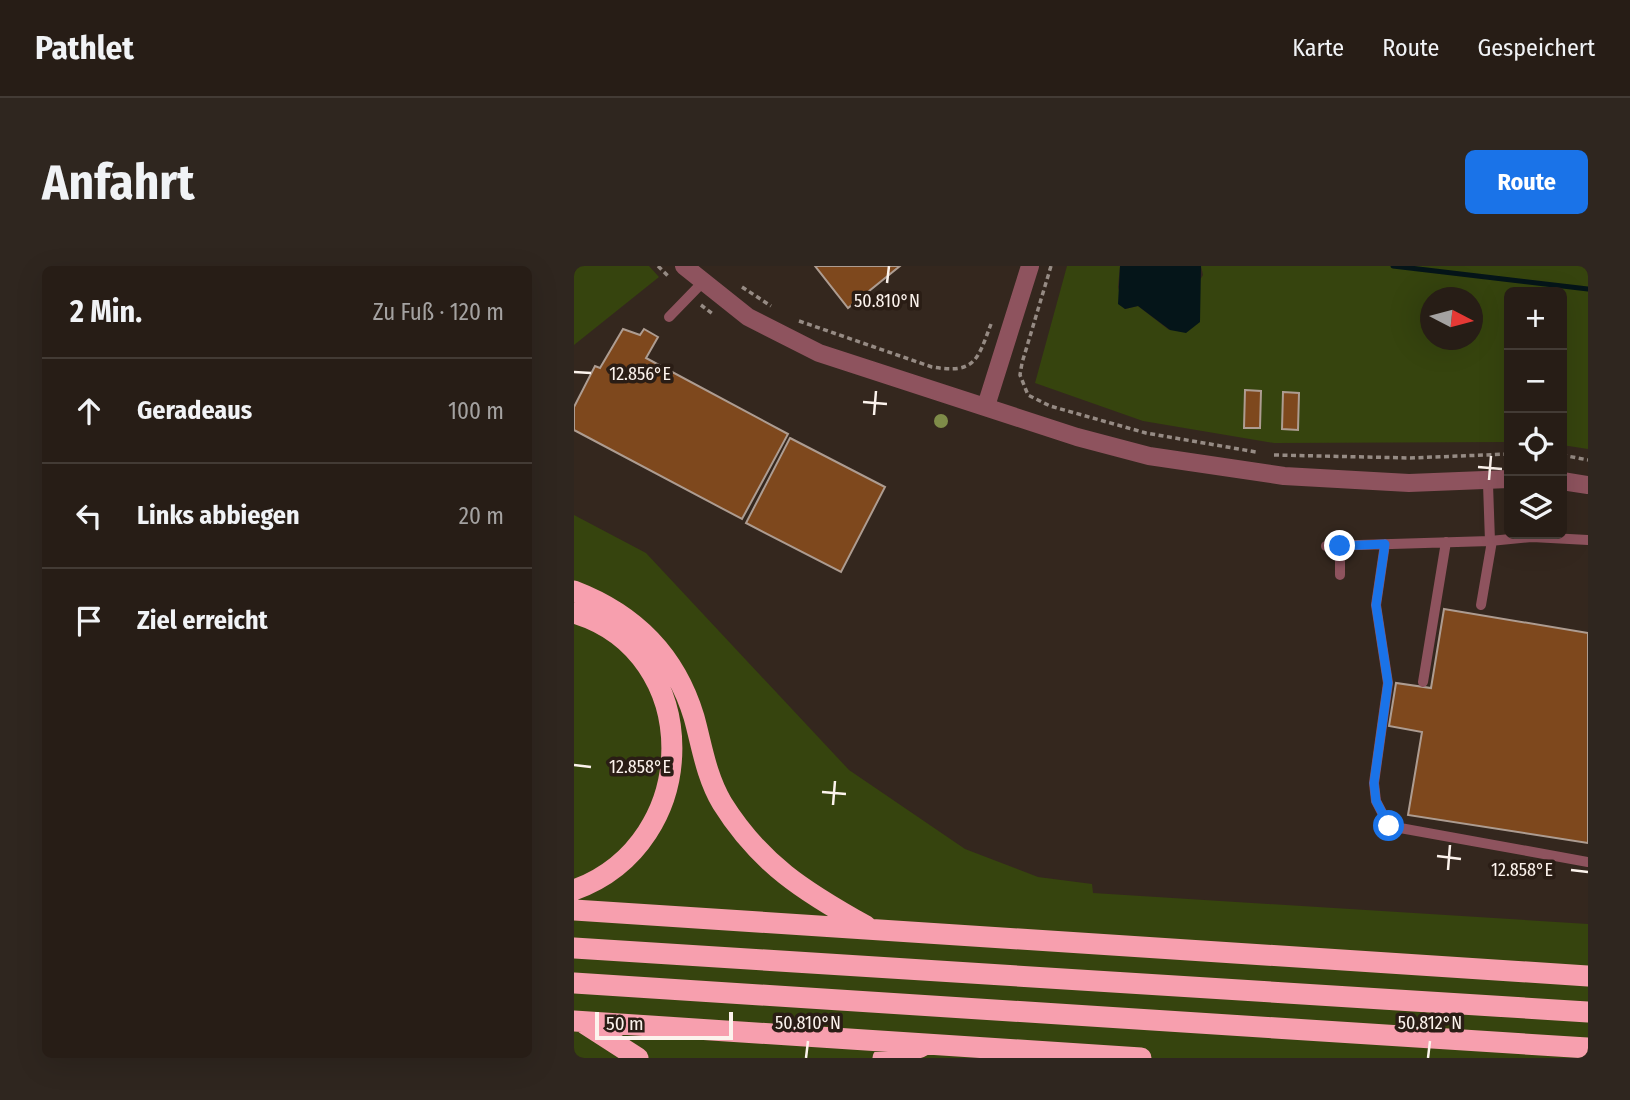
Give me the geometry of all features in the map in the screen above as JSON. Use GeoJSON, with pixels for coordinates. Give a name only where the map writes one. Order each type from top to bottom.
{"type":"FeatureCollection","features":[{"type":"Feature","properties":{"kind":"highway"},"geometry":{"type":"LineString","coordinates":[[574,591],[605,603],[624,615],[660,648],[679,678],[693,715],[706,766],[720,799],[740,830],[763,857],[793,884],[871,929]]}},
{"type":"Feature","properties":{"kind":"highway"},"geometry":{"type":"LineString","coordinates":[[574,613],[612,631],[635,652],[653,679],[666,705],[673,762],[668,793],[655,823],[636,848],[612,869],[574,890]]}},
{"type":"Feature","properties":{"kind":"highway"},"geometry":{"type":"LineString","coordinates":[[574,910],[1588,976]]}},
{"type":"Feature","properties":{"kind":"highway"},"geometry":{"type":"LineString","coordinates":[[574,948],[1588,1012]]}},
{"type":"Feature","properties":{"kind":"highway"},"geometry":{"type":"LineString","coordinates":[[574,983],[1588,1048]]}},
{"type":"Feature","properties":{"kind":"highway"},"geometry":{"type":"LineString","coordinates":[[577,1021],[1141,1058]]}},
{"type":"Feature","properties":{"kind":"highway"},"geometry":{"type":"LineString","coordinates":[[577,1021],[638,1058]]}},
{"type":"Feature","properties":{"kind":"highway"},"geometry":{"type":"LineString","coordinates":[[883,1058],[938,1043]]}},
{"type":"Feature","properties":{"kind":"street"},"geometry":{"type":"LineString","coordinates":[[684,266],[748,317],[819,353],[1149,456],[1256,472],[1409,483],[1504,480]]}},
{"type":"Feature","properties":{"kind":"street"},"geometry":{"type":"LineString","coordinates":[[986,406],[1030,266]]}},
{"type":"Feature","properties":{"kind":"street"},"geometry":{"type":"LineString","coordinates":[[1567,482],[1588,485]]}},
{"type":"Feature","properties":{"kind":"lane"},"geometry":{"type":"LineString","coordinates":[[669,317],[702,283]]}},
{"type":"Feature","properties":{"kind":"lane"},"geometry":{"type":"LineString","coordinates":[[1481,605],[1491,541],[1488,482]]}},
{"type":"Feature","properties":{"kind":"lane"},"geometry":{"type":"LineString","coordinates":[[1326,546],[1491,541],[1525,537],[1588,540]]}},
{"type":"Feature","properties":{"kind":"lane"},"geometry":{"type":"LineString","coordinates":[[1423,682],[1446,542]]}},
{"type":"Feature","properties":{"kind":"lane"},"geometry":{"type":"LineString","coordinates":[[1385,544],[1376,605],[1388,683],[1374,783],[1376,801],[1389,826],[1588,862]]}},
{"type":"Feature","properties":{"kind":"lane"},"geometry":{"type":"LineString","coordinates":[[1340,546],[1340,575]]}},
{"type":"Feature","properties":{"kind":"path"},"geometry":{"type":"LineString","coordinates":[[1051,266],[1020,375],[1022,387],[1037,402],[1146,433],[1275,455],[1410,458],[1504,454]]}},
{"type":"Feature","properties":{"kind":"path"},"geometry":{"type":"LineString","coordinates":[[737,284],[779,311]]}},
{"type":"Feature","properties":{"kind":"path"},"geometry":{"type":"LineString","coordinates":[[790,316],[888,353],[951,370],[963,369],[972,364],[979,354],[992,321]]}},
{"type":"Feature","properties":{"kind":"path"},"geometry":{"type":"LineString","coordinates":[[1567,456],[1588,460]]}},
{"type":"Feature","properties":{"kind":"green space"},"geometry":{"type":"Polygon","coordinates":[[[574,266],[649,266],[659,277],[574,345],[574,266]]]}},
{"type":"Feature","properties":{"kind":"green space"},"geometry":{"type":"Polygon","coordinates":[[[1067,266],[1120,266],[1118,287],[1125,309],[1138,306],[1169,330],[1203,275],[1201,266],[1588,266],[1588,449],[1567,446],[1567,287],[1504,287],[1504,442],[1274,443],[1143,421],[1035,383],[1067,266]]]}},
{"type":"Feature","properties":{"kind":"green space"},"geometry":{"type":"Polygon","coordinates":[[[574,515],[646,553],[849,770],[965,849],[1038,877],[1092,884],[1093,893],[1588,924],[1588,1058],[574,1058],[574,515]]]}},
{"type":"Feature","properties":{"kind":"shaded area"},"geometry":{"type":"Polygon","coordinates":[[[1120,266],[1201,266],[1200,322],[1186,333],[1170,330],[1138,306],[1125,309],[1118,304],[1120,266]]]}},
{"type":"Feature","properties":{"kind":"building"},"geometry":{"type":"Polygon","coordinates":[[[815,266],[900,266],[848,308],[815,266]]]}},
{"type":"Feature","properties":{"kind":"building"},"geometry":{"type":"Polygon","coordinates":[[[623,329],[640,335],[644,329],[658,337],[646,358],[788,434],[742,519],[574,430],[574,407],[595,366],[600,368],[623,329]]]}},
{"type":"Feature","properties":{"kind":"building"},"geometry":{"type":"Polygon","coordinates":[[[1245,390],[1261,391],[1260,428],[1244,428],[1245,390]]]}},
{"type":"Feature","properties":{"kind":"building"},"geometry":{"type":"Polygon","coordinates":[[[1283,392],[1299,393],[1298,430],[1282,429],[1283,392]]]}},
{"type":"Feature","properties":{"kind":"building"},"geometry":{"type":"Polygon","coordinates":[[[790,438],[885,487],[841,572],[746,523],[790,438]]]}},
{"type":"Feature","properties":{"kind":"building"},"geometry":{"type":"Polygon","coordinates":[[[1444,609],[1588,633],[1588,843],[1408,815],[1422,732],[1389,726],[1396,683],[1431,688],[1444,609]]]}},
{"type":"Feature","properties":{"kind":"waterway"},"geometry":{"type":"LineString","coordinates":[[1393,266],[1588,289]]}},
{"type":"Feature","properties":{"kind":"route"},"geometry":{"type":"LineString","coordinates":[[1340,546],[1385,544],[1376,605],[1388,683],[1374,783],[1376,801],[1389,826]]}}]}
